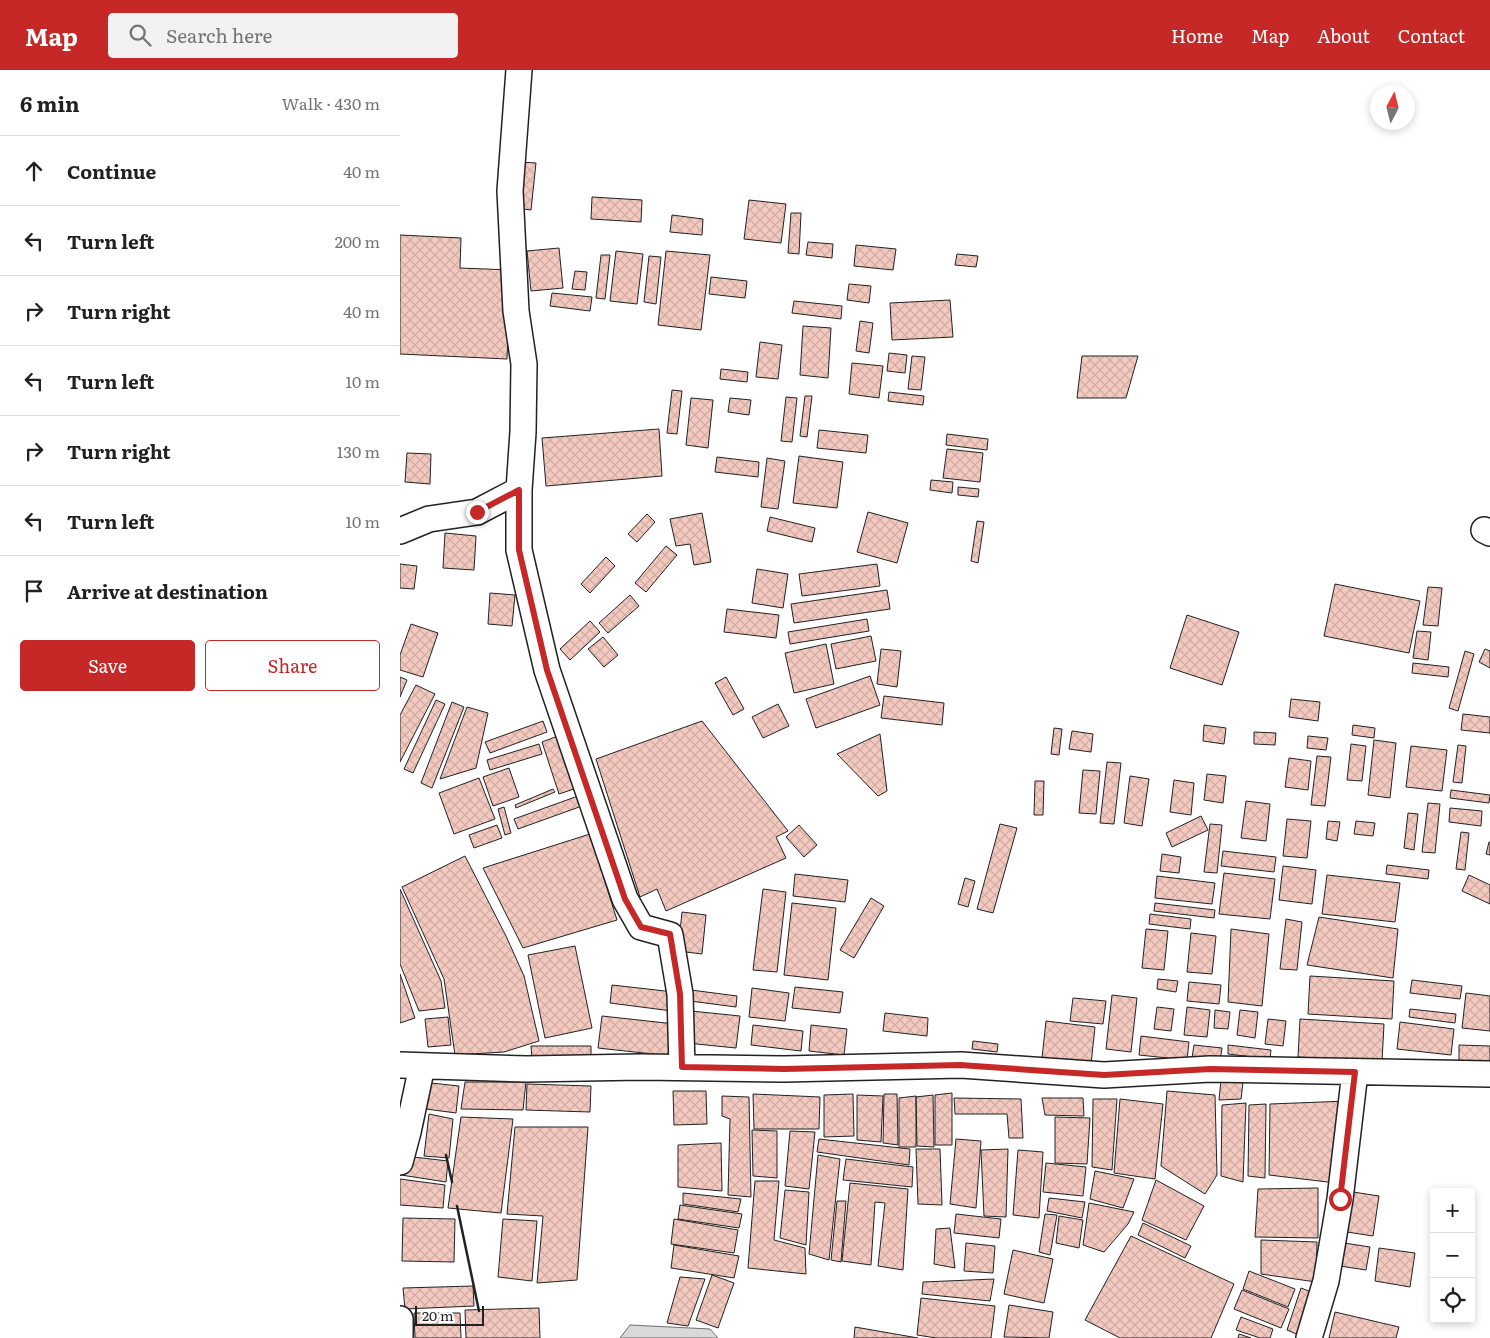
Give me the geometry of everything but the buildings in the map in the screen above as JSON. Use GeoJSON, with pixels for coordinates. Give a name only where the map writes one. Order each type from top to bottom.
{"type":"FeatureCollection","features":[{"type":"Feature","properties":{"kind":"street"},"geometry":{"type":"LineString","coordinates":[[519,70],[510,191],[516,311],[524,364],[523,432],[519,490],[519,550],[547,670],[625,899],[641,927],[670,934],[680,994],[682,1067]]}},
{"type":"Feature","properties":{"kind":"street"},"geometry":{"type":"LineString","coordinates":[[400,531],[429,519],[477,512],[519,490]]}},
{"type":"Feature","properties":{"kind":"street"},"geometry":{"type":"LineString","coordinates":[[400,1162],[408,1132],[411,1066],[527,1069],[641,1066],[784,1069],[960,1065],[1104,1075],[1210,1069],[1490,1074]]}},
{"type":"Feature","properties":{"kind":"street"},"geometry":{"type":"LineString","coordinates":[[1309,1338],[1328,1272],[1340,1199],[1355,1072]]}},
{"type":"Feature","properties":{"kind":"street"},"geometry":{"type":"LineString","coordinates":[[400,1319],[400,1336]]}},
{"type":"Feature","properties":{"kind":"shaded area"},"geometry":{"type":"Polygon","coordinates":[[[630,1325],[710,1329],[718,1338],[620,1338],[630,1325]]]}},
{"type":"Feature","properties":{"kind":"wall"},"geometry":{"type":"LineString","coordinates":[[446,1155],[452,1182]]}},
{"type":"Feature","properties":{"kind":"wall"},"geometry":{"type":"LineString","coordinates":[[457,1206],[479,1311]]}},
{"type":"Feature","properties":{"kind":"route"},"geometry":{"type":"LineString","coordinates":[[477,512],[519,490],[519,550],[547,670],[625,899],[641,927],[670,934],[680,994],[682,1067],[784,1069],[960,1065],[1104,1075],[1210,1069],[1355,1072],[1340,1199]]}}]}
